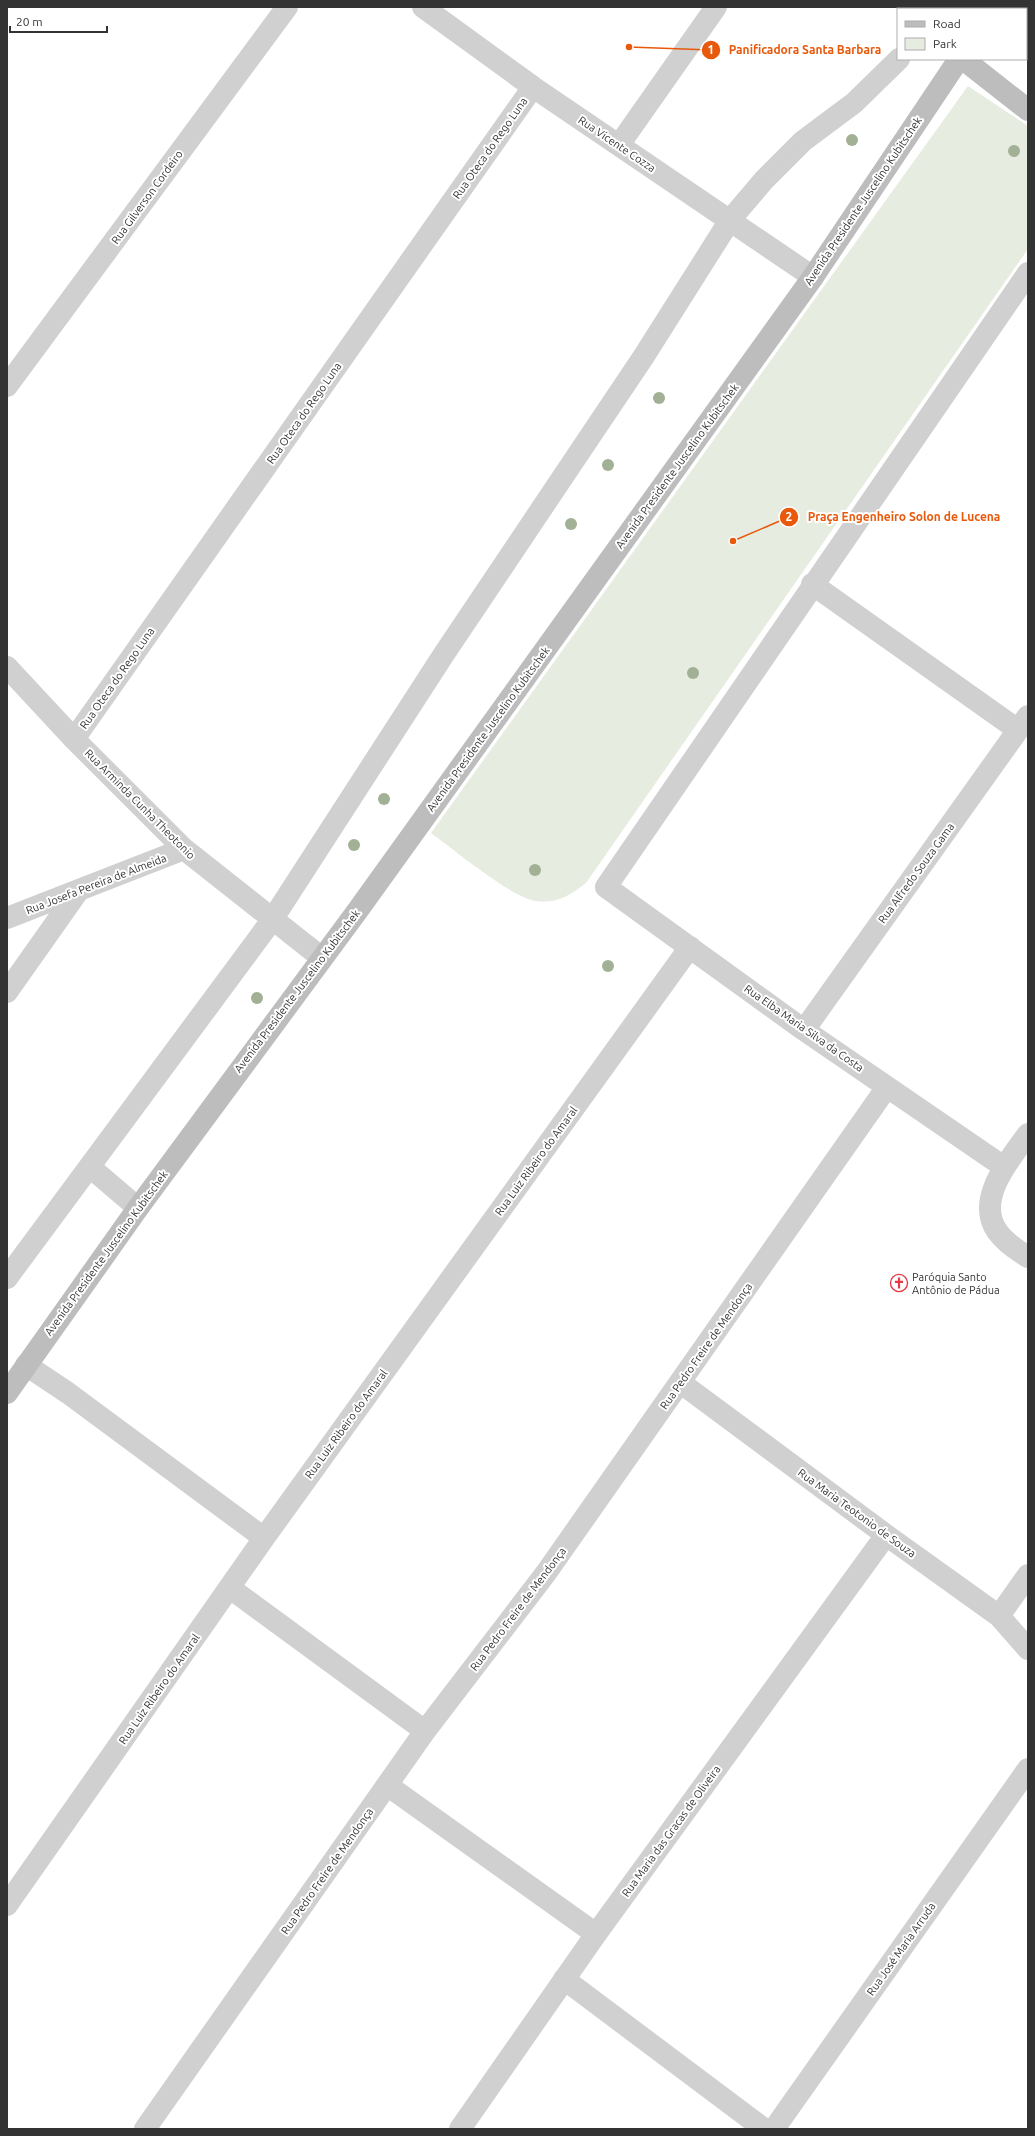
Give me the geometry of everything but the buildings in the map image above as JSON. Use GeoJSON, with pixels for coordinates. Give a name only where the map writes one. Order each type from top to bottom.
{"type":"FeatureCollection","features":[{"type":"Feature","properties":{"kind":"main road","name":"Avenida Presidente Juscelino Kubitschek"},"geometry":{"type":"LineString","coordinates":[[7,1393],[138,1208],[367,897],[812,277],[958,60]]}},
{"type":"Feature","properties":{"kind":"main road"},"geometry":{"type":"LineString","coordinates":[[964,60],[1028,110]]}},
{"type":"Feature","properties":{"kind":"street","name":"Rua Gilverson Cordeiro"},"geometry":{"type":"LineString","coordinates":[[7,386],[286,7]]}},
{"type":"Feature","properties":{"kind":"street","name":"Rua Vicente Cozza"},"geometry":{"type":"LineString","coordinates":[[423,7],[533,87],[812,277]]}},
{"type":"Feature","properties":{"kind":"street"},"geometry":{"type":"LineString","coordinates":[[619,145],[716,7]]}},
{"type":"Feature","properties":{"kind":"street"},"geometry":{"type":"LineString","coordinates":[[7,1278],[90,1167],[152,1080],[272,920],[444,654],[644,356],[730,220],[764,180],[803,140],[854,103],[898,60]]}},
{"type":"Feature","properties":{"kind":"street","name":"Rua Oteca do Rego Luna"},"geometry":{"type":"LineString","coordinates":[[74,739],[533,87]]}},
{"type":"Feature","properties":{"kind":"street"},"geometry":{"type":"LineString","coordinates":[[1023,723],[812,584],[1028,273]]}},
{"type":"Feature","properties":{"kind":"street","name":"Rua Elba Maria Silva da Costa"},"geometry":{"type":"LineString","coordinates":[[812,584],[606,886],[804,1030],[1004,1167]]}},
{"type":"Feature","properties":{"kind":"street","name":"Rua Arminda Cunha Theotonio"},"geometry":{"type":"LineString","coordinates":[[7,666],[74,739],[184,849],[322,958]]}},
{"type":"Feature","properties":{"kind":"street","name":"Rua Alfredo Souza Gama"},"geometry":{"type":"LineString","coordinates":[[804,1030],[1023,723]]}},
{"type":"Feature","properties":{"kind":"street","name":"Rua Josefa Pereira de Almeida"},"geometry":{"type":"LineString","coordinates":[[7,918],[184,849]]}},
{"type":"Feature","properties":{"kind":"street"},"geometry":{"type":"LineString","coordinates":[[7,992],[80,890]]}},
{"type":"Feature","properties":{"kind":"street","name":"Rua Luiz Ribeiro do Amaral"},"geometry":{"type":"LineString","coordinates":[[7,1905],[264,1538],[690,947]]}},
{"type":"Feature","properties":{"kind":"street","name":"Rua Pedro Freire de Mendonça"},"geometry":{"type":"LineString","coordinates":[[145,2129],[425,1731],[546,1573],[681,1383],[887,1087]]}},
{"type":"Feature","properties":{"kind":"street"},"geometry":{"type":"LineString","coordinates":[[1025,1255],[997,1231],[990,1211],[990,1198],[1004,1167],[1028,1134]]}},
{"type":"Feature","properties":{"kind":"street"},"geometry":{"type":"LineString","coordinates":[[90,1167],[138,1208]]}},
{"type":"Feature","properties":{"kind":"street"},"geometry":{"type":"LineString","coordinates":[[26,1365],[68,1393],[264,1538]]}},
{"type":"Feature","properties":{"kind":"street","name":"Rua Maria Teotonio de Souza"},"geometry":{"type":"LineString","coordinates":[[681,1383],[886,1535],[999,1616],[1028,1649]]}},
{"type":"Feature","properties":{"kind":"street","name":"Rua Maria das Gracas de Oliveira"},"geometry":{"type":"LineString","coordinates":[[460,2129],[596,1934],[886,1535]]}},
{"type":"Feature","properties":{"kind":"street"},"geometry":{"type":"LineString","coordinates":[[999,1616],[1028,1575]]}},
{"type":"Feature","properties":{"kind":"street"},"geometry":{"type":"LineString","coordinates":[[230,1588],[425,1731]]}},
{"type":"Feature","properties":{"kind":"street","name":"Rua José Maria Arruda"},"geometry":{"type":"LineString","coordinates":[[774,2129],[1028,1769]]}},
{"type":"Feature","properties":{"kind":"street"},"geometry":{"type":"LineString","coordinates":[[387,1785],[596,1934]]}},
{"type":"Feature","properties":{"kind":"street"},"geometry":{"type":"LineString","coordinates":[[564,1979],[764,2129]]}},
{"type":"Feature","properties":{"kind":"green space"},"geometry":{"type":"Polygon","coordinates":[[[968,86],[1028,126],[1028,249],[586,883],[563,898],[543,902],[526,898],[513,891],[483,872],[431,833],[968,86]]]}},
{"type":"Feature","properties":{"kind":"place","name":"Panificadora Santa Barbara"},"geometry":{"type":"Point","coordinates":[629,47]}},
{"type":"Feature","properties":{"kind":"place","name":"Praça Engenheiro Solon de Lucena"},"geometry":{"type":"Point","coordinates":[733,541]}},
{"type":"Feature","properties":{"kind":"place","name":"Paróquia Santo Antônio de Pádua"},"geometry":{"type":"Point","coordinates":[899,1283]}}]}
